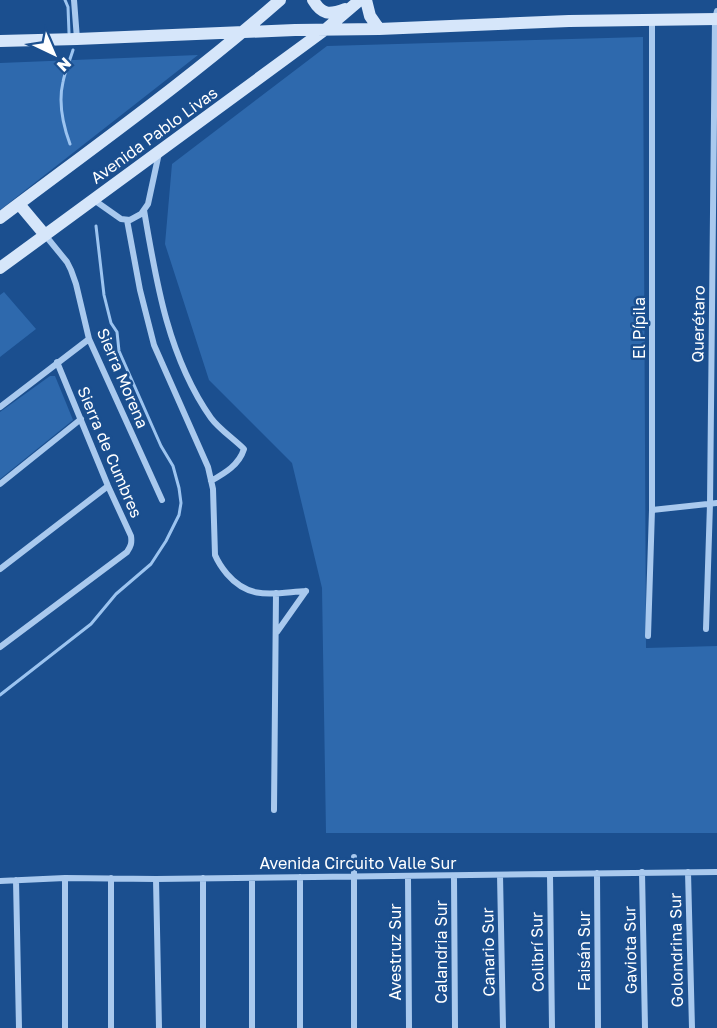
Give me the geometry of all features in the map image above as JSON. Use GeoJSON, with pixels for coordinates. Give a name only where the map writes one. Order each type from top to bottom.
{"type":"FeatureCollection","features":[{"type":"Feature","properties":{"kind":"main road","name":"Avenida Pablo Livas"},"geometry":{"type":"LineString","coordinates":[[0,218],[169,90],[280,0]]}},
{"type":"Feature","properties":{"kind":"main road"},"geometry":{"type":"LineString","coordinates":[[313,0],[322,11],[329,14],[356,3]]}},
{"type":"Feature","properties":{"kind":"main road"},"geometry":{"type":"LineString","coordinates":[[366,0],[370,16],[379,29]]}},
{"type":"Feature","properties":{"kind":"main road","name":"Avenida Pablo Livas"},"geometry":{"type":"LineString","coordinates":[[1,267],[326,29],[356,3]]}},
{"type":"Feature","properties":{"kind":"main road"},"geometry":{"type":"LineString","coordinates":[[0,41],[716,16]]}},
{"type":"Feature","properties":{"kind":"main road"},"geometry":{"type":"LineString","coordinates":[[19,204],[45,235]]}},
{"type":"Feature","properties":{"kind":"street"},"geometry":{"type":"LineString","coordinates":[[74,0],[77,39]]}},
{"type":"Feature","properties":{"kind":"street","name":"Querétaro"},"geometry":{"type":"LineString","coordinates":[[706,629],[714,504],[716,16]]}},
{"type":"Feature","properties":{"kind":"street","name":"El Pípila"},"geometry":{"type":"LineString","coordinates":[[648,636],[652,510],[652,20]]}},
{"type":"Feature","properties":{"kind":"street"},"geometry":{"type":"LineString","coordinates":[[94,200],[121,219],[130,220],[141,214],[148,204],[160,151]]}},
{"type":"Feature","properties":{"kind":"street"},"geometry":{"type":"LineString","coordinates":[[144,210],[157,288],[176,350],[191,386],[212,420],[244,449],[242,457],[231,469],[211,481]]}},
{"type":"Feature","properties":{"kind":"street"},"geometry":{"type":"LineString","coordinates":[[127,220],[140,290],[154,345],[208,467],[213,489],[215,555],[218,562],[234,583],[247,591],[259,594],[306,591],[276,633]]}},
{"type":"Feature","properties":{"kind":"street","name":"Sierra Morena"},"geometry":{"type":"LineString","coordinates":[[45,235],[71,270],[89,339],[162,500]]}},
{"type":"Feature","properties":{"kind":"street"},"geometry":{"type":"LineString","coordinates":[[0,407],[89,339]]}},
{"type":"Feature","properties":{"kind":"street","name":"Sierra de Cumbres"},"geometry":{"type":"LineString","coordinates":[[0,647],[127,552],[131,546],[132,536],[108,486],[57,362]]}},
{"type":"Feature","properties":{"kind":"street"},"geometry":{"type":"LineString","coordinates":[[0,484],[81,420]]}},
{"type":"Feature","properties":{"kind":"street"},"geometry":{"type":"LineString","coordinates":[[0,569],[108,486]]}},
{"type":"Feature","properties":{"kind":"street"},"geometry":{"type":"LineString","coordinates":[[652,510],[714,504]]}},
{"type":"Feature","properties":{"kind":"street"},"geometry":{"type":"LineString","coordinates":[[274,810],[276,593]]}},
{"type":"Feature","properties":{"kind":"street"},"geometry":{"type":"LineString","coordinates":[[354,857],[354,1028]]}},
{"type":"Feature","properties":{"kind":"street","name":"Gaviota Sur"},"geometry":{"type":"LineString","coordinates":[[642,872],[645,1028]]}},
{"type":"Feature","properties":{"kind":"street","name":"Golondrina Sur"},"geometry":{"type":"LineString","coordinates":[[688,872],[692,1028]]}},
{"type":"Feature","properties":{"kind":"street","name":"Avenida Circuito Valle Sur"},"geometry":{"type":"LineString","coordinates":[[0,881],[64,878],[156,879],[717,872]]}},
{"type":"Feature","properties":{"kind":"street","name":"Faisán Sur"},"geometry":{"type":"LineString","coordinates":[[597,873],[598,1028]]}},
{"type":"Feature","properties":{"kind":"street","name":"Canario Sur"},"geometry":{"type":"LineString","coordinates":[[500,875],[503,1028]]}},
{"type":"Feature","properties":{"kind":"street","name":"Colibrí Sur"},"geometry":{"type":"LineString","coordinates":[[550,875],[552,1028]]}},
{"type":"Feature","properties":{"kind":"street","name":"Avestruz Sur"},"geometry":{"type":"LineString","coordinates":[[408,876],[408,1028]]}},
{"type":"Feature","properties":{"kind":"street","name":"Calandria Sur"},"geometry":{"type":"LineString","coordinates":[[454,876],[455,1028]]}},
{"type":"Feature","properties":{"kind":"street"},"geometry":{"type":"LineString","coordinates":[[300,877],[300,1028]]}},
{"type":"Feature","properties":{"kind":"street"},"geometry":{"type":"LineString","coordinates":[[64,878],[65,1028]]}},
{"type":"Feature","properties":{"kind":"street"},"geometry":{"type":"LineString","coordinates":[[111,878],[111,1028]]}},
{"type":"Feature","properties":{"kind":"street"},"geometry":{"type":"LineString","coordinates":[[203,878],[203,1028]]}},
{"type":"Feature","properties":{"kind":"street"},"geometry":{"type":"LineString","coordinates":[[252,878],[252,1028]]}},
{"type":"Feature","properties":{"kind":"street"},"geometry":{"type":"LineString","coordinates":[[156,879],[159,1028]]}},
{"type":"Feature","properties":{"kind":"street"},"geometry":{"type":"LineString","coordinates":[[16,880],[19,1028]]}},
{"type":"Feature","properties":{"kind":"shaded area"},"geometry":{"type":"Polygon","coordinates":[[[643,37],[646,648],[717,646],[717,833],[326,833],[322,588],[292,463],[209,380],[165,244],[172,164],[327,46],[643,37]]]}},
{"type":"Feature","properties":{"kind":"shaded area"},"geometry":{"type":"Polygon","coordinates":[[[198,55],[0,210],[0,63],[198,55]]]}},
{"type":"Feature","properties":{"kind":"shaded area"},"geometry":{"type":"Polygon","coordinates":[[[4,292],[36,329],[0,357],[0,295],[4,292]]]}},
{"type":"Feature","properties":{"kind":"shaded area"},"geometry":{"type":"Polygon","coordinates":[[[50,376],[55,376],[73,420],[0,479],[0,412],[50,376]]]}},
{"type":"Feature","properties":{"kind":"waterway"},"geometry":{"type":"LineString","coordinates":[[65,0],[68,7],[69,33]]}},
{"type":"Feature","properties":{"kind":"waterway"},"geometry":{"type":"LineString","coordinates":[[70,144],[63,122],[61,98],[64,78],[73,50]]}},
{"type":"Feature","properties":{"kind":"waterway"},"geometry":{"type":"LineString","coordinates":[[0,695],[91,624],[116,594],[151,564],[179,515],[181,503],[173,466],[161,446],[119,351],[117,332],[111,323],[104,295],[96,226]]}}]}
